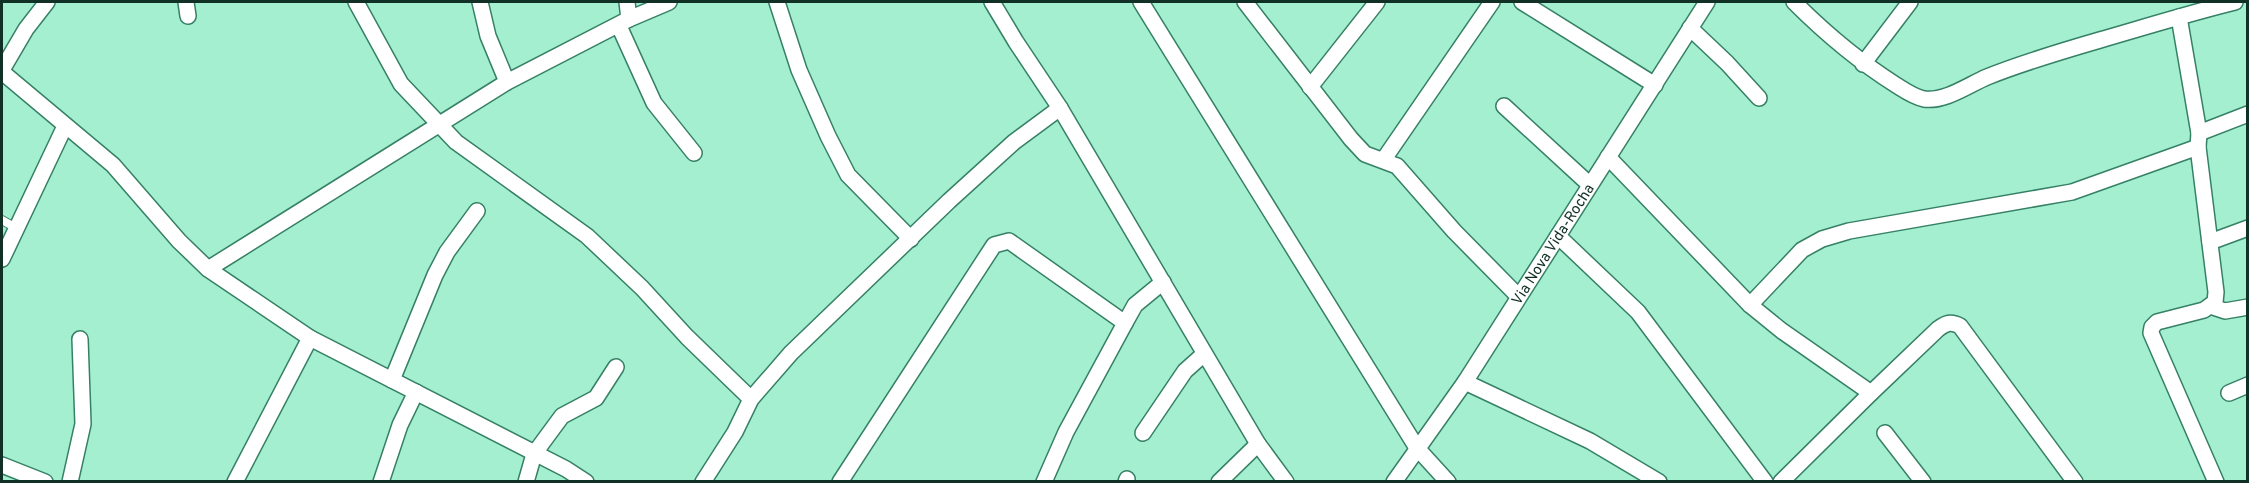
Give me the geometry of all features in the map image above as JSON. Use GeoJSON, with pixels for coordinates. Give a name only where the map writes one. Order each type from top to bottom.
{"type":"FeatureCollection","features":[{"type":"Feature","properties":{"kind":"street"},"geometry":{"type":"LineString","coordinates":[[46,2],[26,29],[2,71],[113,165],[179,241],[208,269],[310,338],[566,469],[586,482]]}},
{"type":"Feature","properties":{"kind":"street"},"geometry":{"type":"LineString","coordinates":[[356,2],[401,84],[456,142],[587,236],[642,288],[687,337],[751,399]]}},
{"type":"Feature","properties":{"kind":"street"},"geometry":{"type":"LineString","coordinates":[[480,2],[488,36],[507,82]]}},
{"type":"Feature","properties":{"kind":"street"},"geometry":{"type":"LineString","coordinates":[[627,2],[624,22],[654,104],[694,153]]}},
{"type":"Feature","properties":{"kind":"street"},"geometry":{"type":"LineString","coordinates":[[208,269],[280,222],[357,177],[438,123],[507,82],[624,22],[669,2]]}},
{"type":"Feature","properties":{"kind":"street"},"geometry":{"type":"LineString","coordinates":[[777,2],[799,70],[848,175],[911,239]]}},
{"type":"Feature","properties":{"kind":"street"},"geometry":{"type":"LineString","coordinates":[[992,2],[1060,108],[1258,444],[1286,482]]}},
{"type":"Feature","properties":{"kind":"street"},"geometry":{"type":"LineString","coordinates":[[1141,2],[1417,448],[1448,482]]}},
{"type":"Feature","properties":{"kind":"street"},"geometry":{"type":"LineString","coordinates":[[1245,2],[1350,139],[1365,154],[1384,159],[1406,175],[1454,231],[1518,296]]}},
{"type":"Feature","properties":{"kind":"street"},"geometry":{"type":"LineString","coordinates":[[1310,87],[1377,2]]}},
{"type":"Feature","properties":{"kind":"street"},"geometry":{"type":"LineString","coordinates":[[1384,159],[1492,2]]}},
{"type":"Feature","properties":{"kind":"street"},"geometry":{"type":"LineString","coordinates":[[1522,2],[1655,85]]}},
{"type":"Feature","properties":{"kind":"street","name":"Via Nova Vida-Rocha"},"geometry":{"type":"LineString","coordinates":[[1394,482],[1465,382],[1707,2]]}},
{"type":"Feature","properties":{"kind":"street"},"geometry":{"type":"LineString","coordinates":[[1794,2],[1818,26],[1863,64],[1909,93],[1921,99],[1932,100],[2019,65],[2183,10],[2235,2]]}},
{"type":"Feature","properties":{"kind":"street"},"geometry":{"type":"LineString","coordinates":[[1863,64],[1911,2]]}},
{"type":"Feature","properties":{"kind":"street"},"geometry":{"type":"LineString","coordinates":[[2183,10],[2216,292],[2215,302],[2210,306],[2157,322],[2151,333],[2216,482]]}},
{"type":"Feature","properties":{"kind":"street"},"geometry":{"type":"LineString","coordinates":[[1690,28],[1759,98]]}},
{"type":"Feature","properties":{"kind":"street"},"geometry":{"type":"LineString","coordinates":[[1504,105],[1590,185]]}},
{"type":"Feature","properties":{"kind":"street"},"geometry":{"type":"LineString","coordinates":[[703,482],[735,432],[751,399],[791,353],[1014,142],[1060,108]]}},
{"type":"Feature","properties":{"kind":"street"},"geometry":{"type":"LineString","coordinates":[[1750,305],[1802,250],[1822,239],[1849,231],[2072,192],[2199,140],[2247,114]]}},
{"type":"Feature","properties":{"kind":"street"},"geometry":{"type":"LineString","coordinates":[[2,259],[65,126]]}},
{"type":"Feature","properties":{"kind":"street"},"geometry":{"type":"LineString","coordinates":[[1608,157],[1750,305],[1782,331],[1871,393]]}},
{"type":"Feature","properties":{"kind":"street"},"geometry":{"type":"LineString","coordinates":[[392,380],[435,275],[447,252],[477,211]]}},
{"type":"Feature","properties":{"kind":"street"},"geometry":{"type":"LineString","coordinates":[[2210,242],[2247,228]]}},
{"type":"Feature","properties":{"kind":"street"},"geometry":{"type":"LineString","coordinates":[[1558,236],[1638,312],[1765,482]]}},
{"type":"Feature","properties":{"kind":"street"},"geometry":{"type":"LineString","coordinates":[[840,482],[994,245],[1009,241],[1125,322]]}},
{"type":"Feature","properties":{"kind":"street"},"geometry":{"type":"LineString","coordinates":[[1044,482],[1066,432],[1125,322],[1136,305],[1163,282]]}},
{"type":"Feature","properties":{"kind":"street"},"geometry":{"type":"LineString","coordinates":[[2210,306],[2225,311],[2247,307]]}},
{"type":"Feature","properties":{"kind":"street"},"geometry":{"type":"LineString","coordinates":[[1781,482],[1946,323],[1960,326],[1986,358],[2075,482]]}},
{"type":"Feature","properties":{"kind":"street"},"geometry":{"type":"LineString","coordinates":[[235,482],[310,338]]}},
{"type":"Feature","properties":{"kind":"street"},"geometry":{"type":"LineString","coordinates":[[70,482],[84,424],[80,339]]}},
{"type":"Feature","properties":{"kind":"street"},"geometry":{"type":"LineString","coordinates":[[1143,433],[1185,371],[1204,354]]}},
{"type":"Feature","properties":{"kind":"street"},"geometry":{"type":"LineString","coordinates":[[526,482],[534,454],[562,416],[596,398],[616,367]]}},
{"type":"Feature","properties":{"kind":"street"},"geometry":{"type":"LineString","coordinates":[[1465,382],[1590,441],[1659,482]]}},
{"type":"Feature","properties":{"kind":"street"},"geometry":{"type":"LineString","coordinates":[[2229,393],[2247,385]]}},
{"type":"Feature","properties":{"kind":"street"},"geometry":{"type":"LineString","coordinates":[[381,482],[400,425],[416,392]]}},
{"type":"Feature","properties":{"kind":"street"},"geometry":{"type":"LineString","coordinates":[[1885,433],[1923,482]]}},
{"type":"Feature","properties":{"kind":"street"},"geometry":{"type":"LineString","coordinates":[[1219,482],[1258,444]]}},
{"type":"Feature","properties":{"kind":"street"},"geometry":{"type":"LineString","coordinates":[[2,465],[45,482]]}},
{"type":"Feature","properties":{"kind":"lane"},"geometry":{"type":"LineString","coordinates":[[2,220],[16,228]]}}]}
